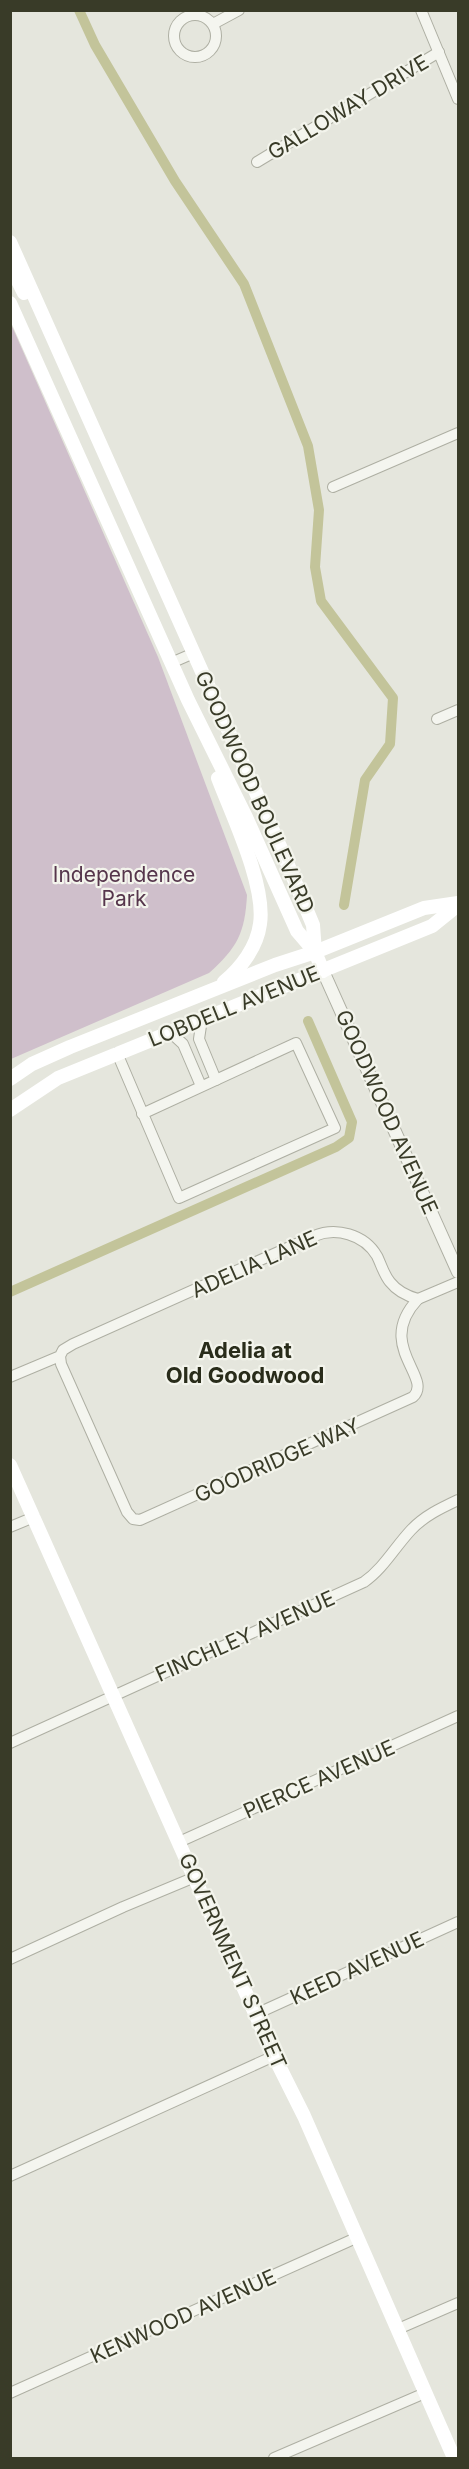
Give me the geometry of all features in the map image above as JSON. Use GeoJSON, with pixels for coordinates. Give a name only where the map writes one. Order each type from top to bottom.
{"type":"FeatureCollection","features":[{"type":"Feature","properties":{"kind":"main road","name":"GOODWOOD BOULEVARD"},"geometry":{"type":"LineString","coordinates":[[10,242],[283,853],[313,925],[315,952]]}},
{"type":"Feature","properties":{"kind":"main road"},"geometry":{"type":"LineString","coordinates":[[10,265],[29,301],[46,323]]}},
{"type":"Feature","properties":{"kind":"main road","name":"GOODWOOD BOULEVARD"},"geometry":{"type":"LineString","coordinates":[[10,303],[66,423],[188,700],[246,817],[297,931],[315,952]]}},
{"type":"Feature","properties":{"kind":"main road"},"geometry":{"type":"LineString","coordinates":[[66,423],[74,420],[82,423],[108,460]]}},
{"type":"Feature","properties":{"kind":"main road"},"geometry":{"type":"LineString","coordinates":[[188,700],[258,887],[260,924],[251,949],[236,972],[216,988]]}},
{"type":"Feature","properties":{"kind":"main road"},"geometry":{"type":"LineString","coordinates":[[246,817],[268,848],[283,853]]}},
{"type":"Feature","properties":{"kind":"main road","name":"LOBDELL AVENUE"},"geometry":{"type":"LineString","coordinates":[[10,1078],[32,1064],[70,1047],[216,988],[315,952],[424,908],[459,904]]}},
{"type":"Feature","properties":{"kind":"main road","name":"LOBDELL AVENUE"},"geometry":{"type":"LineString","coordinates":[[10,1110],[40,1088],[79,1068],[432,926],[459,904]]}},
{"type":"Feature","properties":{"kind":"main road","name":"GOODWOOD AVENUE"},"geometry":{"type":"LineString","coordinates":[[315,952],[323,971]]}},
{"type":"Feature","properties":{"kind":"main road"},"geometry":{"type":"LineString","coordinates":[[70,1047],[79,1068]]}},
{"type":"Feature","properties":{"kind":"main road","name":"GOVERNMENT STREET"},"geometry":{"type":"LineString","coordinates":[[10,1465],[274,2056],[304,2116],[454,2458]]}},
{"type":"Feature","properties":{"kind":"street"},"geometry":{"type":"LineString","coordinates":[[213,24],[239,10]]}},
{"type":"Feature","properties":{"kind":"street"},"geometry":{"type":"LineString","coordinates":[[421,10],[457,92]]}},
{"type":"Feature","properties":{"kind":"street","name":"GALLOWAY DRIVE"},"geometry":{"type":"LineString","coordinates":[[257,162],[439,52]]}},
{"type":"Feature","properties":{"kind":"street"},"geometry":{"type":"LineString","coordinates":[[333,487],[459,433]]}},
{"type":"Feature","properties":{"kind":"street"},"geometry":{"type":"LineString","coordinates":[[171,663],[194,653]]}},
{"type":"Feature","properties":{"kind":"street"},"geometry":{"type":"LineString","coordinates":[[437,719],[459,710]]}},
{"type":"Feature","properties":{"kind":"street","name":"GOODWOOD AVENUE"},"geometry":{"type":"LineString","coordinates":[[323,971],[459,1272]]}},
{"type":"Feature","properties":{"kind":"street"},"geometry":{"type":"LineString","coordinates":[[202,1018],[199,1039],[216,1080]]}},
{"type":"Feature","properties":{"kind":"street"},"geometry":{"type":"LineString","coordinates":[[170,1032],[183,1044],[201,1086]]}},
{"type":"Feature","properties":{"kind":"street"},"geometry":{"type":"LineString","coordinates":[[117,1053],[142,1114],[179,1198],[335,1128],[296,1043],[142,1114]]}},
{"type":"Feature","properties":{"kind":"street","name":"ADELIA LANE"},"geometry":{"type":"LineString","coordinates":[[10,1377],[60,1356],[63,1350],[73,1344],[327,1232],[340,1232],[361,1240],[376,1255],[390,1282],[402,1293],[418,1299]]}},
{"type":"Feature","properties":{"kind":"street"},"geometry":{"type":"LineString","coordinates":[[418,1299],[459,1282]]}},
{"type":"Feature","properties":{"kind":"street","name":"GOODRIDGE WAY"},"geometry":{"type":"LineString","coordinates":[[60,1356],[61,1364],[128,1512],[136,1521],[405,1403],[417,1394],[419,1384],[402,1348],[400,1335],[407,1315],[418,1299]]}},
{"type":"Feature","properties":{"kind":"street","name":"FINCHLEY AVENUE"},"geometry":{"type":"LineString","coordinates":[[10,1743],[364,1582],[378,1570],[415,1526],[434,1511],[459,1500]]}},
{"type":"Feature","properties":{"kind":"street"},"geometry":{"type":"LineString","coordinates":[[10,1527],[34,1517]]}},
{"type":"Feature","properties":{"kind":"street","name":"PIERCE AVENUE"},"geometry":{"type":"LineString","coordinates":[[179,1842],[459,1716]]}},
{"type":"Feature","properties":{"kind":"street"},"geometry":{"type":"LineString","coordinates":[[10,1959],[195,1877]]}},
{"type":"Feature","properties":{"kind":"street","name":"KEED AVENUE"},"geometry":{"type":"LineString","coordinates":[[256,2014],[459,1922]]}},
{"type":"Feature","properties":{"kind":"street"},"geometry":{"type":"LineString","coordinates":[[10,2176],[274,2056]]}},
{"type":"Feature","properties":{"kind":"street","name":"KENWOOD AVENUE"},"geometry":{"type":"LineString","coordinates":[[10,2393],[356,2238]]}},
{"type":"Feature","properties":{"kind":"street"},"geometry":{"type":"LineString","coordinates":[[398,2329],[459,2303]]}},
{"type":"Feature","properties":{"kind":"street"},"geometry":{"type":"LineString","coordinates":[[274,2458],[425,2393]]}},
{"type":"Feature","properties":{"kind":"green space","name":"Independence Park"},"geometry":{"type":"Polygon","coordinates":[[[11,324],[158,657],[247,895],[244,920],[238,939],[226,956],[209,973],[11,1059],[11,324]]]}},
{"type":"Feature","properties":{"kind":"waterway"},"geometry":{"type":"LineString","coordinates":[[79,10],[95,45],[175,181],[244,284],[308,446],[319,510],[315,567],[321,601],[393,698],[390,744],[365,780],[344,905]]}},
{"type":"Feature","properties":{"kind":"waterway"},"geometry":{"type":"LineString","coordinates":[[10,1292],[336,1147],[349,1138],[352,1122],[308,1021]]}},
{"type":"Feature","properties":{"kind":"district","name":"Adelia at Old Goodwood"},"geometry":{"type":"Point","coordinates":[245,1362]}}]}
